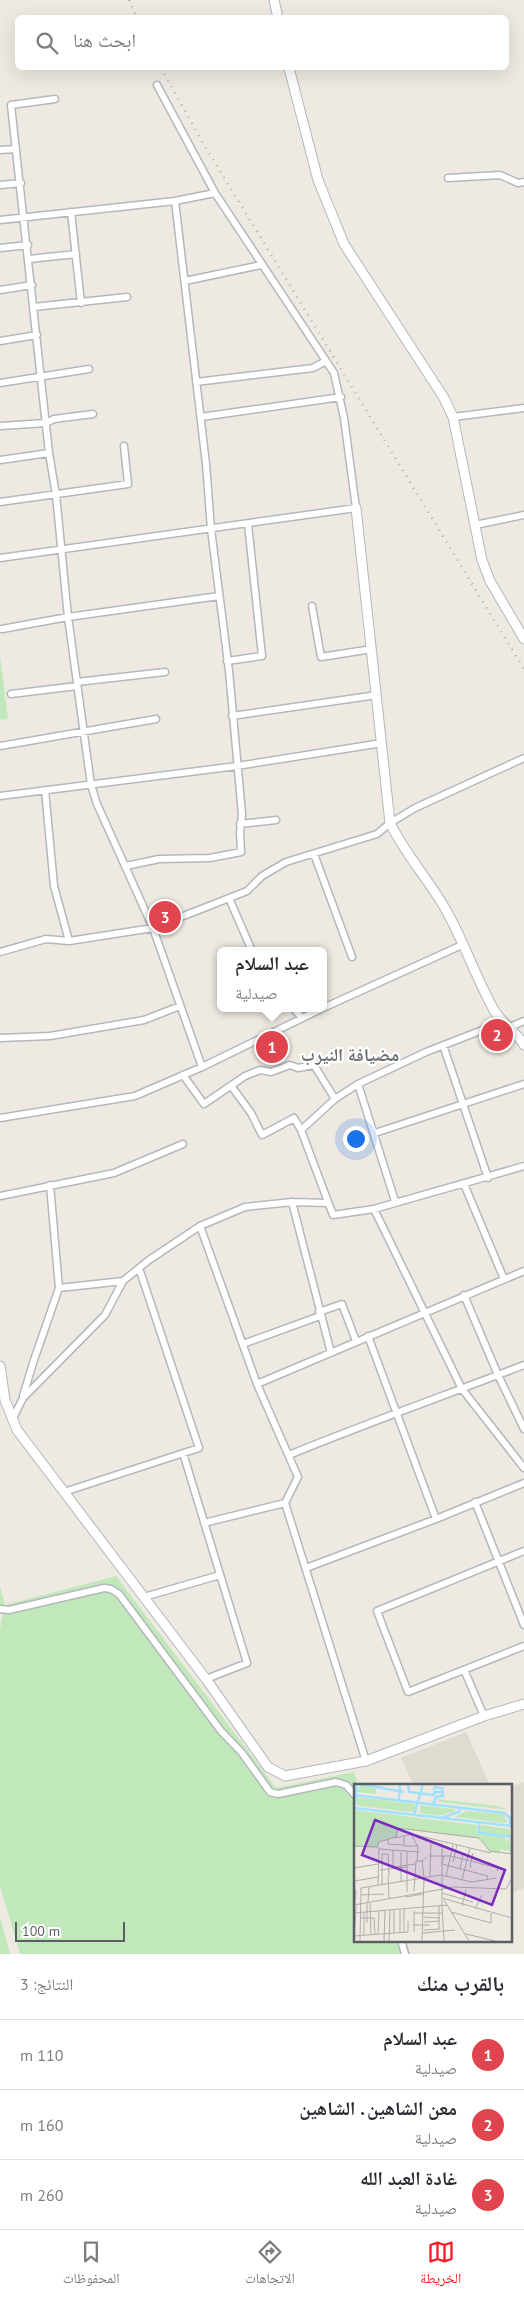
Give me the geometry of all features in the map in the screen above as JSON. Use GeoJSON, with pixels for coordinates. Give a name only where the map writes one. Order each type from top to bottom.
{"type":"FeatureCollection","features":[{"type":"Feature","properties":{"kind":"street"},"geometry":{"type":"LineString","coordinates":[[274,0],[277,15]]}},
{"type":"Feature","properties":{"kind":"street"},"geometry":{"type":"LineString","coordinates":[[290,70],[318,180],[344,244],[444,398],[453,417],[482,560],[490,581],[524,639]]}},
{"type":"Feature","properties":{"kind":"street"},"geometry":{"type":"LineString","coordinates":[[157,85],[215,194],[334,373],[340,397],[356,508],[390,822],[397,837],[432,887],[447,913],[495,1012],[524,1045]]}},
{"type":"Feature","properties":{"kind":"street"},"geometry":{"type":"LineString","coordinates":[[55,99],[11,105],[25,217],[49,453],[62,548],[68,617],[91,785],[97,804],[153,928],[202,1067]]}},
{"type":"Feature","properties":{"kind":"street"},"geometry":{"type":"LineString","coordinates":[[0,150],[16,149]]}},
{"type":"Feature","properties":{"kind":"street"},"geometry":{"type":"LineString","coordinates":[[448,178],[500,175],[518,183],[524,182]]}},
{"type":"Feature","properties":{"kind":"street"},"geometry":{"type":"LineString","coordinates":[[0,185],[21,183]]}},
{"type":"Feature","properties":{"kind":"street"},"geometry":{"type":"LineString","coordinates":[[0,220],[175,201],[215,194]]}},
{"type":"Feature","properties":{"kind":"street"},"geometry":{"type":"LineString","coordinates":[[126,866],[159,859],[210,858],[241,852],[240,824],[242,814],[227,661],[175,201]]}},
{"type":"Feature","properties":{"kind":"street"},"geometry":{"type":"LineString","coordinates":[[71,212],[81,303]]}},
{"type":"Feature","properties":{"kind":"street"},"geometry":{"type":"LineString","coordinates":[[0,248],[28,246]]}},
{"type":"Feature","properties":{"kind":"street"},"geometry":{"type":"LineString","coordinates":[[29,259],[76,254]]}},
{"type":"Feature","properties":{"kind":"street"},"geometry":{"type":"LineString","coordinates":[[185,281],[261,265]]}},
{"type":"Feature","properties":{"kind":"street"},"geometry":{"type":"LineString","coordinates":[[0,290],[32,285]]}},
{"type":"Feature","properties":{"kind":"street"},"geometry":{"type":"LineString","coordinates":[[34,307],[127,297]]}},
{"type":"Feature","properties":{"kind":"street"},"geometry":{"type":"LineString","coordinates":[[0,341],[37,335]]}},
{"type":"Feature","properties":{"kind":"street"},"geometry":{"type":"LineString","coordinates":[[196,382],[313,368],[326,361]]}},
{"type":"Feature","properties":{"kind":"street"},"geometry":{"type":"LineString","coordinates":[[0,383],[41,375],[88,370]]}},
{"type":"Feature","properties":{"kind":"street"},"geometry":{"type":"LineString","coordinates":[[200,417],[340,397]]}},
{"type":"Feature","properties":{"kind":"street"},"geometry":{"type":"LineString","coordinates":[[453,417],[524,408]]}},
{"type":"Feature","properties":{"kind":"street"},"geometry":{"type":"LineString","coordinates":[[0,426],[46,423],[54,419],[93,414]]}},
{"type":"Feature","properties":{"kind":"street"},"geometry":{"type":"LineString","coordinates":[[0,502],[128,484],[124,446]]}},
{"type":"Feature","properties":{"kind":"street"},"geometry":{"type":"LineString","coordinates":[[0,460],[49,453]]}},
{"type":"Feature","properties":{"kind":"street"},"geometry":{"type":"LineString","coordinates":[[0,558],[356,508]]}},
{"type":"Feature","properties":{"kind":"street"},"geometry":{"type":"LineString","coordinates":[[474,525],[524,515]]}},
{"type":"Feature","properties":{"kind":"street"},"geometry":{"type":"LineString","coordinates":[[227,661],[262,656],[248,524]]}},
{"type":"Feature","properties":{"kind":"street"},"geometry":{"type":"LineString","coordinates":[[2,629],[68,617],[219,596]]}},
{"type":"Feature","properties":{"kind":"street"},"geometry":{"type":"LineString","coordinates":[[312,606],[321,657],[372,649]]}},
{"type":"Feature","properties":{"kind":"street"},"geometry":{"type":"LineString","coordinates":[[11,694],[165,672]]}},
{"type":"Feature","properties":{"kind":"street"},"geometry":{"type":"LineString","coordinates":[[232,716],[377,695]]}},
{"type":"Feature","properties":{"kind":"street"},"geometry":{"type":"LineString","coordinates":[[0,746],[156,719]]}},
{"type":"Feature","properties":{"kind":"street"},"geometry":{"type":"LineString","coordinates":[[0,796],[237,766],[382,743]]}},
{"type":"Feature","properties":{"kind":"street"},"geometry":{"type":"LineString","coordinates":[[0,952],[46,939],[69,941],[153,928],[247,891],[271,870],[286,862],[377,834],[390,822],[415,808],[524,758]]}},
{"type":"Feature","properties":{"kind":"street"},"geometry":{"type":"LineString","coordinates":[[45,790],[54,886],[69,941]]}},
{"type":"Feature","properties":{"kind":"street"},"geometry":{"type":"LineString","coordinates":[[240,824],[276,820]]}},
{"type":"Feature","properties":{"kind":"street"},"geometry":{"type":"LineString","coordinates":[[314,854],[352,956]]}},
{"type":"Feature","properties":{"kind":"street"},"geometry":{"type":"LineString","coordinates":[[229,898],[250,947]]}},
{"type":"Feature","properties":{"kind":"street"},"geometry":{"type":"LineString","coordinates":[[327,1006],[462,945]]}},
{"type":"Feature","properties":{"kind":"street"},"geometry":{"type":"LineString","coordinates":[[0,1038],[50,1036],[144,1020],[180,1006]]}},
{"type":"Feature","properties":{"kind":"street"},"geometry":{"type":"LineString","coordinates":[[297,1012],[302,1018]]}},
{"type":"Feature","properties":{"kind":"street"},"geometry":{"type":"LineString","coordinates":[[0,1118],[135,1096],[202,1067],[315,1012]]}},
{"type":"Feature","properties":{"kind":"street"},"geometry":{"type":"LineString","coordinates":[[301,1130],[335,1098],[358,1084],[443,1044],[507,1024],[524,1021]]}},
{"type":"Feature","properties":{"kind":"street"},"geometry":{"type":"LineString","coordinates":[[443,1044],[488,1178]]}},
{"type":"Feature","properties":{"kind":"street"},"geometry":{"type":"LineString","coordinates":[[184,1075],[204,1104],[232,1087],[240,1079],[260,1070],[271,1072],[290,1064],[298,1068],[314,1065],[335,1098]]}},
{"type":"Feature","properties":{"kind":"street"},"geometry":{"type":"LineString","coordinates":[[358,1084],[395,1201]]}},
{"type":"Feature","properties":{"kind":"street"},"geometry":{"type":"LineString","coordinates":[[375,1133],[524,1084]]}},
{"type":"Feature","properties":{"kind":"street"},"geometry":{"type":"LineString","coordinates":[[232,1087],[251,1113],[262,1135],[294,1118],[301,1130],[334,1215],[374,1209],[395,1201],[488,1178],[524,1166]]}},
{"type":"Feature","properties":{"kind":"street"},"geometry":{"type":"LineString","coordinates":[[0,1196],[114,1173],[183,1144]]}},
{"type":"Feature","properties":{"kind":"street"},"geometry":{"type":"LineString","coordinates":[[464,1184],[504,1279]]}},
{"type":"Feature","properties":{"kind":"street"},"geometry":{"type":"LineString","coordinates":[[12,1420],[23,1398],[59,1288],[50,1185]]}},
{"type":"Feature","properties":{"kind":"street"},"geometry":{"type":"LineString","coordinates":[[23,1398],[105,1315],[123,1280],[200,1226],[245,1207],[292,1202],[328,1203]]}},
{"type":"Feature","properties":{"kind":"street"},"geometry":{"type":"LineString","coordinates":[[292,1202],[331,1353]]}},
{"type":"Feature","properties":{"kind":"street"},"geometry":{"type":"LineString","coordinates":[[374,1209],[462,1390],[524,1468]]}},
{"type":"Feature","properties":{"kind":"street"},"geometry":{"type":"LineString","coordinates":[[200,1226],[257,1384],[298,1477],[285,1503],[366,1761]]}},
{"type":"Feature","properties":{"kind":"street"},"geometry":{"type":"LineString","coordinates":[[64,1492],[199,1448],[139,1268]]}},
{"type":"Feature","properties":{"kind":"street"},"geometry":{"type":"LineString","coordinates":[[257,1384],[524,1271]]}},
{"type":"Feature","properties":{"kind":"street"},"geometry":{"type":"LineString","coordinates":[[59,1288],[123,1280]]}},
{"type":"Feature","properties":{"kind":"street"},"geometry":{"type":"LineString","coordinates":[[464,1295],[498,1375],[524,1429]]}},
{"type":"Feature","properties":{"kind":"street"},"geometry":{"type":"LineString","coordinates":[[243,1344],[342,1304],[356,1341]]}},
{"type":"Feature","properties":{"kind":"street"},"geometry":{"type":"LineString","coordinates":[[368,1336],[436,1519]]}},
{"type":"Feature","properties":{"kind":"street"},"geometry":{"type":"LineString","coordinates":[[288,1454],[395,1412],[462,1390],[524,1364]]}},
{"type":"Feature","properties":{"kind":"street"},"geometry":{"type":"LineString","coordinates":[[0,1366],[5,1400],[12,1420],[64,1492],[206,1679],[268,1767],[285,1776],[366,1761],[484,1716],[524,1704]]}},
{"type":"Feature","properties":{"kind":"street"},"geometry":{"type":"LineString","coordinates":[[183,1453],[246,1663],[206,1679]]}},
{"type":"Feature","properties":{"kind":"street"},"geometry":{"type":"LineString","coordinates":[[306,1568],[436,1519],[524,1483]]}},
{"type":"Feature","properties":{"kind":"street"},"geometry":{"type":"LineString","coordinates":[[475,1502],[524,1625]]}},
{"type":"Feature","properties":{"kind":"street"},"geometry":{"type":"LineString","coordinates":[[204,1523],[285,1503]]}},
{"type":"Feature","properties":{"kind":"street"},"geometry":{"type":"LineString","coordinates":[[524,1551],[377,1611],[408,1692],[464,1672],[524,1646]]}},
{"type":"Feature","properties":{"kind":"street"},"geometry":{"type":"LineString","coordinates":[[144,1597],[220,1576]]}},
{"type":"Feature","properties":{"kind":"street"},"geometry":{"type":"LineString","coordinates":[[0,1609],[9,1610],[104,1588],[114,1590],[119,1594],[221,1731],[242,1754],[270,1792],[278,1794],[336,1782],[346,1785],[354,1794]]}},
{"type":"Feature","properties":{"kind":"street"},"geometry":{"type":"LineString","coordinates":[[464,1672],[484,1716]]}},
{"type":"Feature","properties":{"kind":"shaded area"},"geometry":{"type":"Polygon","coordinates":[[[466,1732],[490,1784],[413,1784],[401,1758],[466,1732]]]}},
{"type":"Feature","properties":{"kind":"shaded area"},"geometry":{"type":"Polygon","coordinates":[[[524,1782],[524,1888],[512,1893],[512,1786],[524,1782]]]}},
{"type":"Feature","properties":{"kind":"green space"},"geometry":{"type":"Polygon","coordinates":[[[0,656],[8,719],[0,720],[0,656]]]}},
{"type":"Feature","properties":{"kind":"green space"},"geometry":{"type":"Polygon","coordinates":[[[116,1576],[276,1788],[354,1772],[358,1784],[354,1784],[354,1942],[407,1942],[410,1954],[20,1954],[0,1886],[0,1630],[4,1606],[0,1607],[0,1587],[5,1605],[116,1576]]]}},
{"type":"Feature","properties":{"kind":"green space"},"geometry":{"type":"Polygon","coordinates":[[[0,1917],[10,1954],[0,1954],[0,1917]]]}},
{"type":"Feature","properties":{"kind":"railway"},"geometry":{"type":"LineString","coordinates":[[129,0],[136,15]]}},
{"type":"Feature","properties":{"kind":"railway"},"geometry":{"type":"LineString","coordinates":[[162,70],[203,143],[524,669]]}},
{"type":"Feature","properties":{"kind":"place","name":"غادة العبد الله"},"geometry":{"type":"Point","coordinates":[165,917]}},
{"type":"Feature","properties":{"kind":"place","name":"معن الشاهين . الشاهين"},"geometry":{"type":"Point","coordinates":[497,1035]}},
{"type":"Feature","properties":{"kind":"place","name":"عبد السلام"},"geometry":{"type":"Point","coordinates":[272,1047]}},
{"type":"Feature","properties":{"kind":"district","name":"مضيافة النيرب"},"geometry":{"type":"Point","coordinates":[350,1055]}}]}
